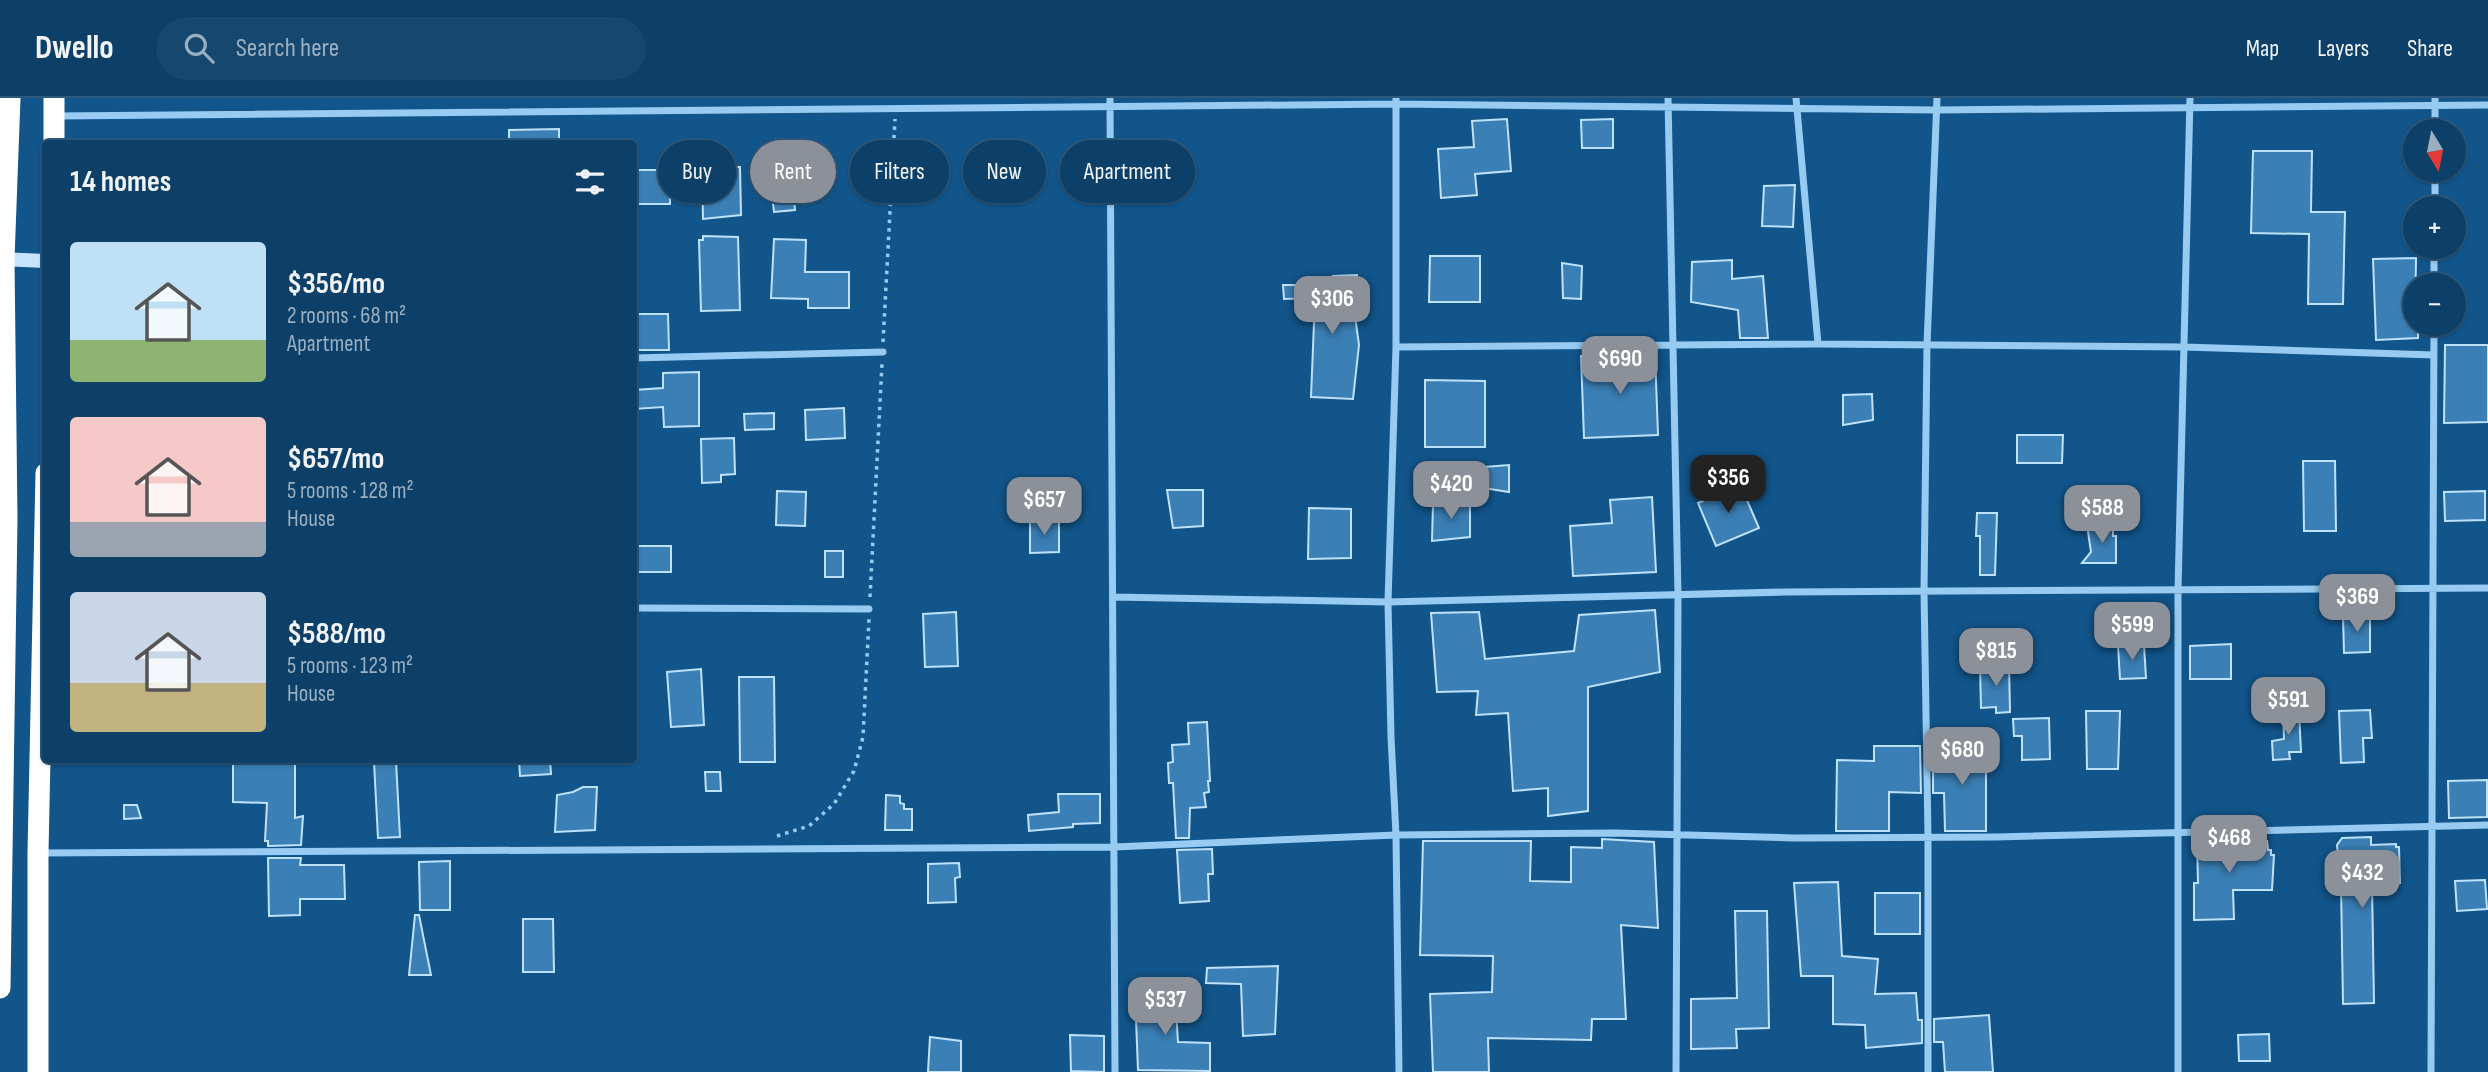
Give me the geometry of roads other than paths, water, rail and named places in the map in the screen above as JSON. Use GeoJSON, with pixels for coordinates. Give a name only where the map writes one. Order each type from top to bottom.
{"type":"FeatureCollection","features":[{"type":"Feature","properties":{"kind":"highway"},"geometry":{"type":"LineString","coordinates":[[0,988],[7,519],[2,259],[10,98]]}},
{"type":"Feature","properties":{"kind":"highway"},"geometry":{"type":"LineString","coordinates":[[54,107],[54,140]]}},
{"type":"Feature","properties":{"kind":"highway"},"geometry":{"type":"LineString","coordinates":[[38,1072],[38,853],[42,688]]}},
{"type":"Feature","properties":{"kind":"street"},"geometry":{"type":"LineString","coordinates":[[1110,98],[1115,1072]]}},
{"type":"Feature","properties":{"kind":"street"},"geometry":{"type":"LineString","coordinates":[[1796,98],[1818,344]]}},
{"type":"Feature","properties":{"kind":"street"},"geometry":{"type":"LineString","coordinates":[[1928,1072],[1924,591],[1927,345],[1937,98]]}},
{"type":"Feature","properties":{"kind":"street"},"geometry":{"type":"LineString","coordinates":[[2178,1072],[2178,590],[2190,98]]}},
{"type":"Feature","properties":{"kind":"street"},"geometry":{"type":"LineString","coordinates":[[1396,101],[1396,347],[1388,602],[1396,835],[1399,1072]]}},
{"type":"Feature","properties":{"kind":"street"},"geometry":{"type":"LineString","coordinates":[[54,107],[895,110],[1396,101],[1667,102],[1797,108],[1937,110],[2435,102],[2488,105]]}},
{"type":"Feature","properties":{"kind":"street"},"geometry":{"type":"LineString","coordinates":[[1667,102],[1678,595],[1676,1072]]}},
{"type":"Feature","properties":{"kind":"street"},"geometry":{"type":"LineString","coordinates":[[2,259],[42,261]]}},
{"type":"Feature","properties":{"kind":"street"},"geometry":{"type":"LineString","coordinates":[[2431,1072],[2434,336]]}},
{"type":"Feature","properties":{"kind":"street"},"geometry":{"type":"LineString","coordinates":[[1396,347],[1818,344],[2184,347],[2434,355]]}},
{"type":"Feature","properties":{"kind":"street"},"geometry":{"type":"LineString","coordinates":[[637,358],[883,352]]}},
{"type":"Feature","properties":{"kind":"street"},"geometry":{"type":"LineString","coordinates":[[1113,597],[1388,602],[1924,591],[2488,588]]}},
{"type":"Feature","properties":{"kind":"street"},"geometry":{"type":"LineString","coordinates":[[637,608],[869,609]]}},
{"type":"Feature","properties":{"kind":"street"},"geometry":{"type":"LineString","coordinates":[[38,853],[1114,847],[1396,835],[1601,833],[1794,838],[1928,837],[2488,825]]}}]}
